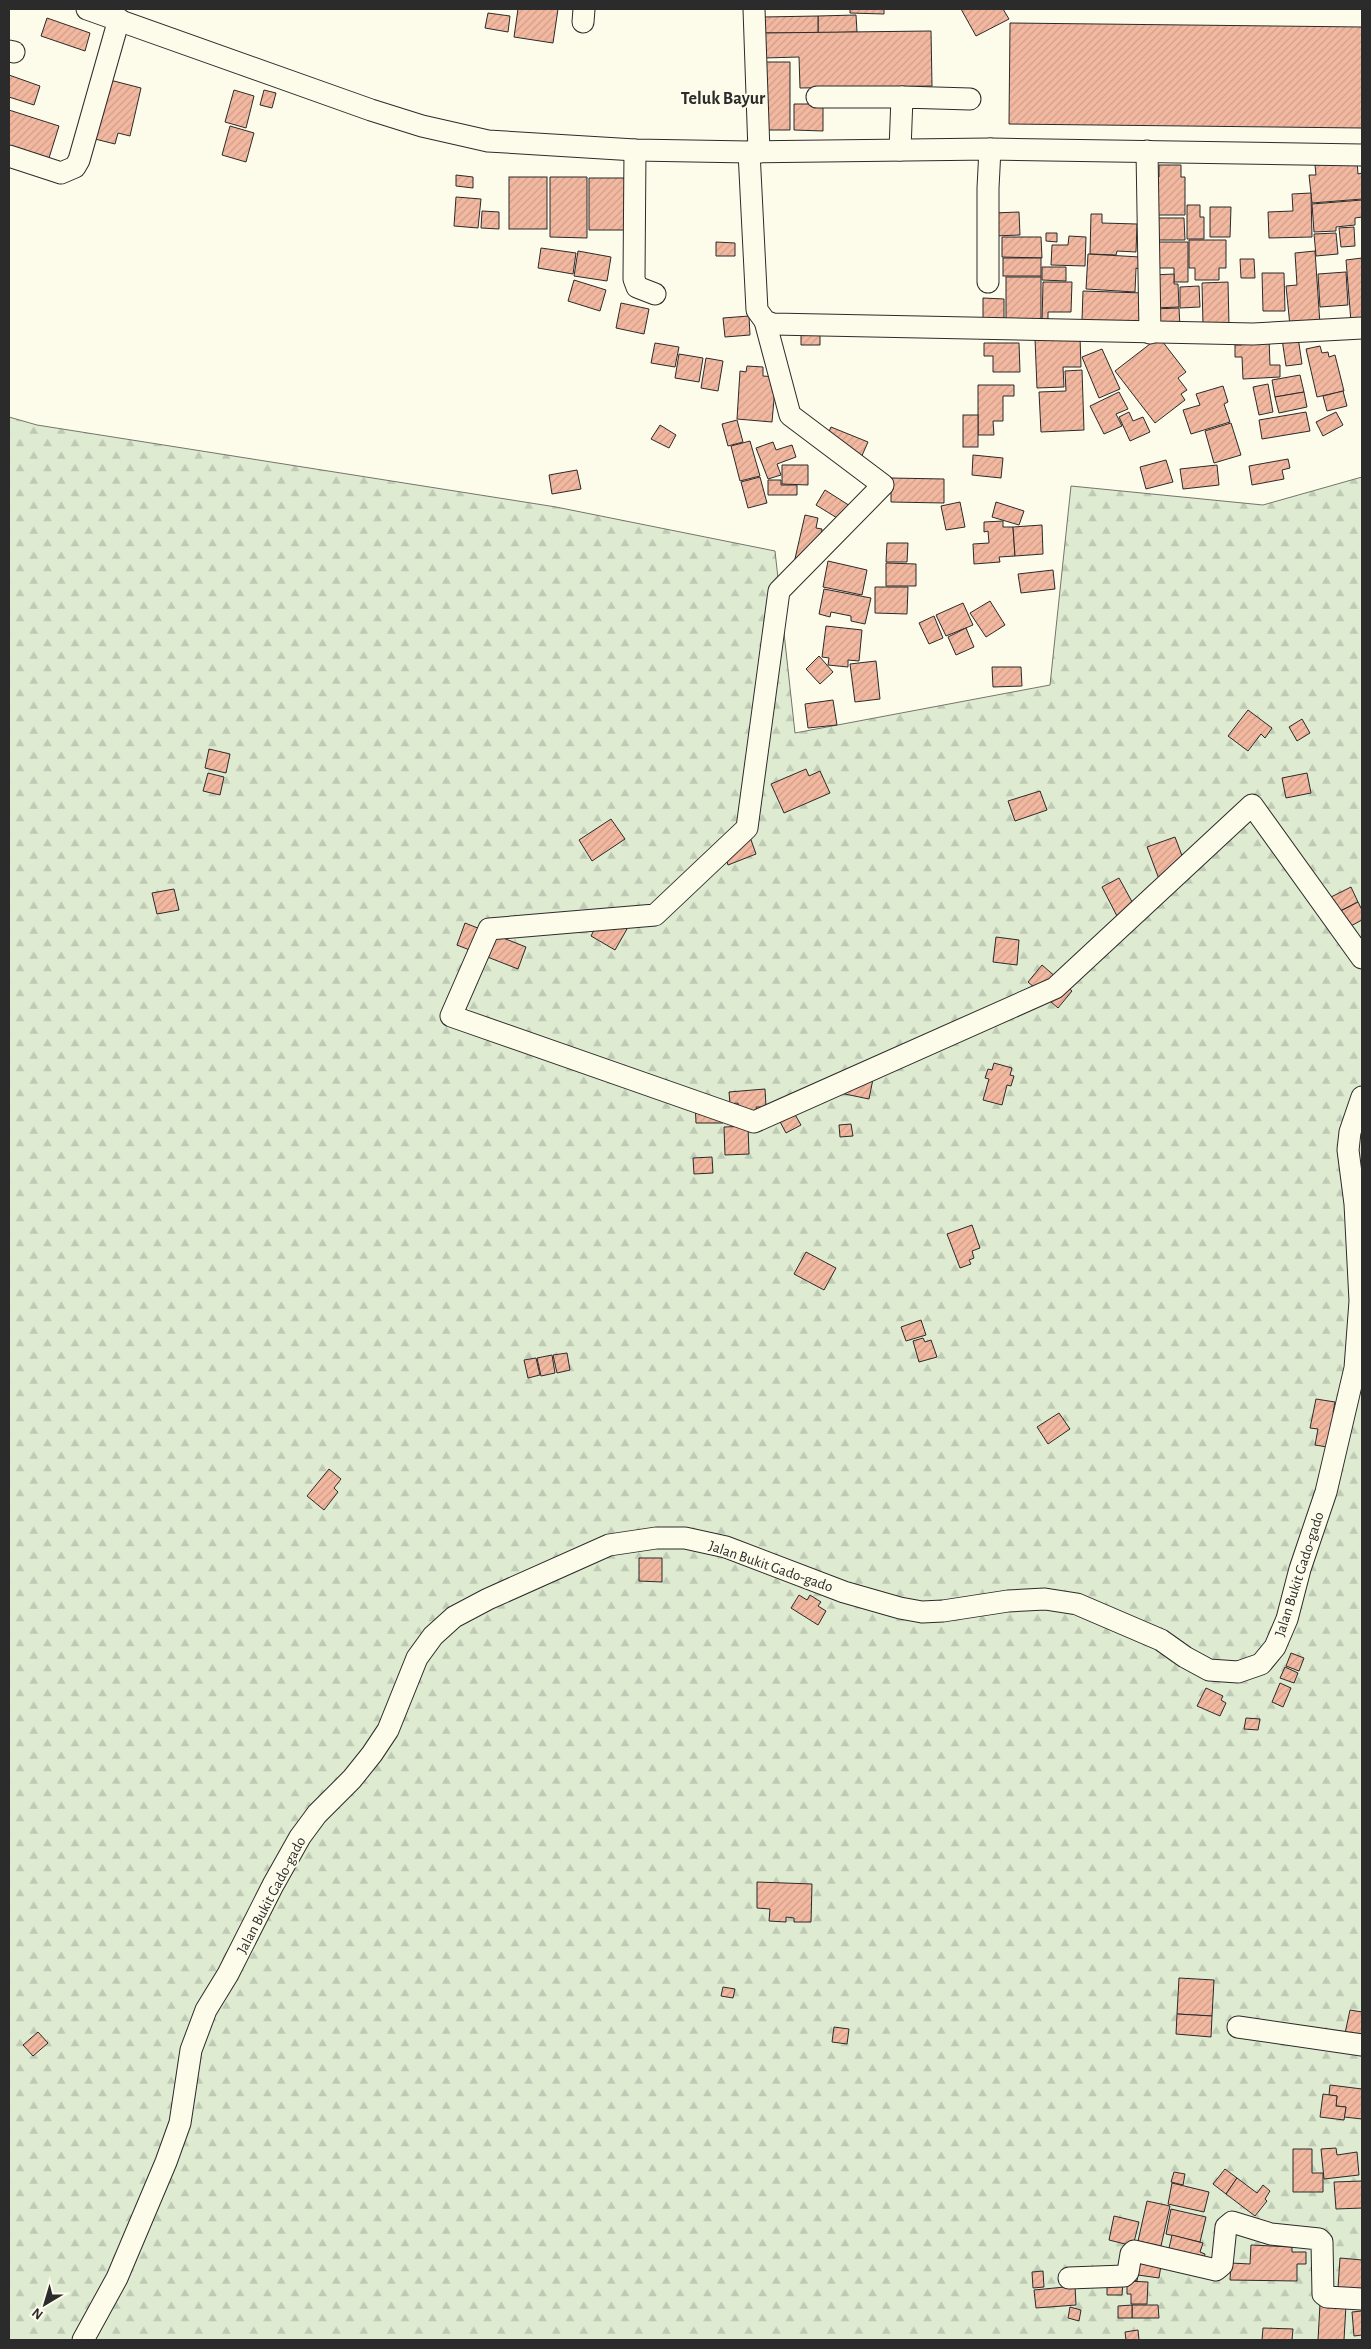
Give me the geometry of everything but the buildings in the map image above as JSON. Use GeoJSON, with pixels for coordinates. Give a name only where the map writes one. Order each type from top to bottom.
{"type":"FeatureCollection","features":[{"type":"Feature","properties":{"kind":"street"},"geometry":{"type":"LineString","coordinates":[[87,9],[371,110],[422,126],[488,141],[635,150],[754,152],[990,149],[1362,155]]}},
{"type":"Feature","properties":{"kind":"street"},"geometry":{"type":"LineString","coordinates":[[754,9],[757,310],[765,322],[790,415],[883,485],[779,591],[746,828],[654,915],[488,928],[451,1016],[754,1122],[1055,988],[1252,804],[1362,958]]}},
{"type":"Feature","properties":{"kind":"street"},"geometry":{"type":"LineString","coordinates":[[9,156],[61,173],[75,166],[79,160],[119,19]]}},
{"type":"Feature","properties":{"kind":"street"},"geometry":{"type":"LineString","coordinates":[[817,97],[970,99]]}},
{"type":"Feature","properties":{"kind":"street"},"geometry":{"type":"LineString","coordinates":[[900,150],[902,97]]}},
{"type":"Feature","properties":{"kind":"street"},"geometry":{"type":"LineString","coordinates":[[988,282],[990,149]]}},
{"type":"Feature","properties":{"kind":"street"},"geometry":{"type":"LineString","coordinates":[[635,150],[634,278],[637,287],[655,294]]}},
{"type":"Feature","properties":{"kind":"street"},"geometry":{"type":"LineString","coordinates":[[1147,151],[1150,333]]}},
{"type":"Feature","properties":{"kind":"street"},"geometry":{"type":"LineString","coordinates":[[765,322],[773,324],[1150,333],[1254,334],[1362,328]]}},
{"type":"Feature","properties":{"kind":"street","name":"Jalan Bukit Gado-gado"},"geometry":{"type":"LineString","coordinates":[[83,2340],[117,2278],[166,2162],[180,2123],[191,2050],[206,2010],[228,1974],[273,1885],[300,1837],[317,1814],[352,1780],[372,1754],[388,1730],[417,1658],[433,1636],[454,1617],[488,1599],[609,1545],[656,1538],[685,1538],[726,1547],[844,1592],[900,1608],[922,1612],[1045,1599],[1069,1603],[1126,1623],[1161,1640],[1185,1657],[1209,1670],[1238,1672],[1260,1664],[1275,1647],[1287,1620],[1300,1568],[1326,1492],[1355,1368],[1360,1292],[1355,1204],[1348,1150],[1350,1132],[1362,1097]]}},
{"type":"Feature","properties":{"kind":"street"},"geometry":{"type":"LineString","coordinates":[[1238,2027],[1362,2045]]}},
{"type":"Feature","properties":{"kind":"street"},"geometry":{"type":"LineString","coordinates":[[1069,2278],[1124,2276],[1128,2272],[1131,2254],[1134,2251],[1216,2270],[1222,2266],[1226,2227],[1232,2222],[1271,2234],[1319,2239],[1322,2242],[1323,2294],[1327,2297],[1362,2299]]}},
{"type":"Feature","properties":{"kind":"green space"},"geometry":{"type":"Polygon","coordinates":[[[9,417],[37,425],[556,507],[775,551],[795,733],[1050,685],[1071,486],[1263,505],[1362,477],[1362,2340],[9,2340],[9,417]]]}},
{"type":"Feature","properties":{"kind":"district","name":"Teluk Bayur"},"geometry":{"type":"Point","coordinates":[723,98]}}]}
